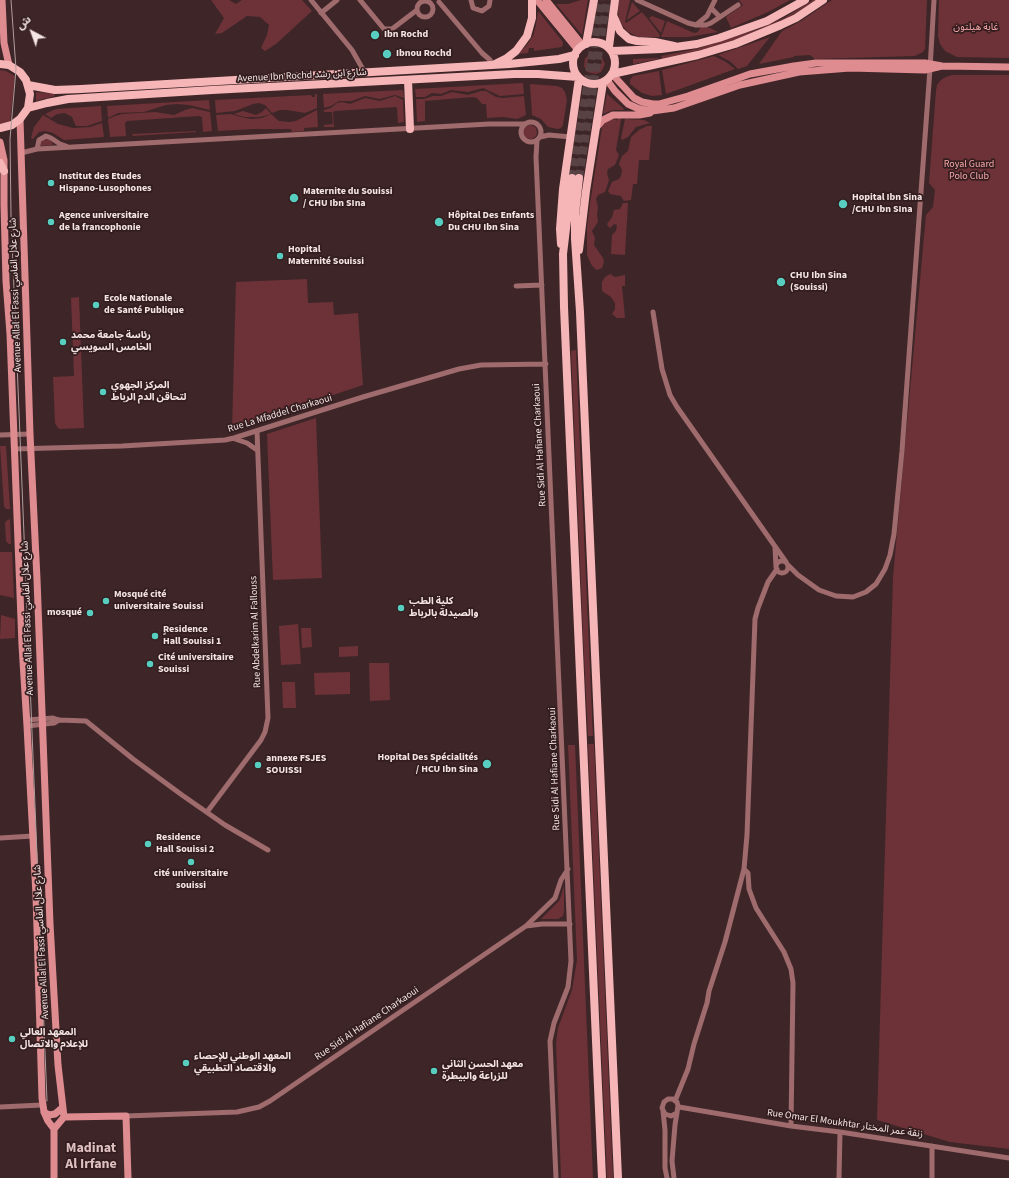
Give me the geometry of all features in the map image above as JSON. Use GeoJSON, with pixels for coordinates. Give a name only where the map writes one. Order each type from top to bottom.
{"type":"FeatureCollection","features":[{"type":"Feature","properties":{"kind":"main road"},"geometry":{"type":"LineString","coordinates":[[493,65],[511,55],[524,41],[531,24],[532,0]]}},
{"type":"Feature","properties":{"kind":"main road"},"geometry":{"type":"LineString","coordinates":[[563,254],[560,241],[560,222],[578,77],[573,64],[580,49],[594,0]]}},
{"type":"Feature","properties":{"kind":"main road"},"geometry":{"type":"LineString","coordinates":[[577,257],[581,239],[586,191],[596,128],[609,78],[616,62],[610,49],[615,0]]}},
{"type":"Feature","properties":{"kind":"main road"},"geometry":{"type":"LineString","coordinates":[[580,49],[596,42],[603,44],[610,49],[645,50],[697,44],[739,32],[768,21],[805,0]]}},
{"type":"Feature","properties":{"kind":"main road"},"geometry":{"type":"LineString","coordinates":[[578,77],[592,85],[609,78],[735,44],[796,18],[822,0]]}},
{"type":"Feature","properties":{"kind":"main road"},"geometry":{"type":"LineString","coordinates":[[613,14],[620,31],[629,39],[663,43],[677,47]]}},
{"type":"Feature","properties":{"kind":"main road","name":"Avenue Ibn Rochd شارع ابن رشد"},"geometry":{"type":"LineString","coordinates":[[28,85],[60,90],[493,65],[537,61],[580,49]]}},
{"type":"Feature","properties":{"kind":"main road"},"geometry":{"type":"LineString","coordinates":[[0,64],[9,65],[20,72],[28,85],[30,94],[28,108],[20,119],[12,125],[0,128]]}},
{"type":"Feature","properties":{"kind":"main road","name":"Avenue Ibn Rochd شارع ابن رشد"},"geometry":{"type":"LineString","coordinates":[[28,108],[68,99],[526,74],[578,77]]}},
{"type":"Feature","properties":{"kind":"main road"},"geometry":{"type":"LineString","coordinates":[[408,80],[410,129]]}},
{"type":"Feature","properties":{"kind":"main road"},"geometry":{"type":"LineString","coordinates":[[602,1178],[564,315],[563,254],[576,178],[575,239],[618,1178]]}},
{"type":"Feature","properties":{"kind":"street"},"geometry":{"type":"LineString","coordinates":[[2,0],[4,43],[9,65]]}},
{"type":"Feature","properties":{"kind":"street"},"geometry":{"type":"LineString","coordinates":[[311,0],[352,50],[365,73]]}},
{"type":"Feature","properties":{"kind":"street"},"geometry":{"type":"LineString","coordinates":[[321,13],[337,0]]}},
{"type":"Feature","properties":{"kind":"street"},"geometry":{"type":"LineString","coordinates":[[361,0],[382,28],[392,29],[417,10]]}},
{"type":"Feature","properties":{"kind":"street"},"geometry":{"type":"LineString","coordinates":[[471,0],[473,8],[479,11],[487,8],[490,0]]}},
{"type":"Feature","properties":{"kind":"street"},"geometry":{"type":"LineString","coordinates":[[537,0],[580,49]]}},
{"type":"Feature","properties":{"kind":"street"},"geometry":{"type":"LineString","coordinates":[[546,0],[580,49]]}},
{"type":"Feature","properties":{"kind":"street"},"geometry":{"type":"LineString","coordinates":[[637,0],[688,23],[696,25],[706,25],[738,5]]}},
{"type":"Feature","properties":{"kind":"street"},"geometry":{"type":"LineString","coordinates":[[696,25],[704,19],[715,0]]}},
{"type":"Feature","properties":{"kind":"street"},"geometry":{"type":"LineString","coordinates":[[653,312],[663,376],[670,395],[787,563],[798,575],[823,592],[836,596],[853,597],[866,592],[876,584],[885,570],[890,556],[894,534],[902,451],[934,0]]}},
{"type":"Feature","properties":{"kind":"street"},"geometry":{"type":"LineString","coordinates":[[439,2],[493,65]]}},
{"type":"Feature","properties":{"kind":"street"},"geometry":{"type":"LineString","coordinates":[[711,8],[720,17]]}},
{"type":"Feature","properties":{"kind":"street"},"geometry":{"type":"LineString","coordinates":[[609,78],[634,98],[642,102],[659,104],[688,96],[750,74],[794,66],[838,62],[930,66]]}},
{"type":"Feature","properties":{"kind":"street"},"geometry":{"type":"LineString","coordinates":[[596,128],[603,120],[613,114],[639,115],[674,108],[740,85],[799,72],[850,68],[930,66],[1009,67]]}},
{"type":"Feature","properties":{"kind":"street"},"geometry":{"type":"LineString","coordinates":[[609,78],[615,91],[628,104],[639,109],[652,112]]}},
{"type":"Feature","properties":{"kind":"street","name":"Avenue Allal El Fassi شارع علال الفاسي"},"geometry":{"type":"LineString","coordinates":[[20,119],[30,434],[50,924],[58,1064],[64,1117]]}},
{"type":"Feature","properties":{"kind":"street"},"geometry":{"type":"LineString","coordinates":[[21,154],[37,150],[73,147],[489,124],[508,125],[524,124],[529,122],[534,122],[540,129],[552,135]]}},
{"type":"Feature","properties":{"kind":"street"},"geometry":{"type":"LineString","coordinates":[[521,134],[524,124]]}},
{"type":"Feature","properties":{"kind":"street"},"geometry":{"type":"LineString","coordinates":[[508,125],[521,134],[534,149],[536,156]]}},
{"type":"Feature","properties":{"kind":"street"},"geometry":{"type":"LineString","coordinates":[[538,138],[540,129]]}},
{"type":"Feature","properties":{"kind":"street"},"geometry":{"type":"LineString","coordinates":[[528,142],[552,135],[571,137]]}},
{"type":"Feature","properties":{"kind":"street"},"geometry":{"type":"LineString","coordinates":[[37,150],[39,140],[46,136],[60,144],[73,147]]}},
{"type":"Feature","properties":{"kind":"street","name":"Rue Sidi Al Hafiane Charkaoui"},"geometry":{"type":"LineString","coordinates":[[126,1116],[237,1112],[259,1107],[270,1101],[526,926],[555,898],[562,876],[568,869],[536,156],[538,138]]}},
{"type":"Feature","properties":{"kind":"street","name":"Avenue Allal El Fassi شارع علال الفاسي"},"geometry":{"type":"LineString","coordinates":[[0,142],[3,151],[2,167],[6,281],[10,334],[22,645],[33,836],[43,1109],[48,1122],[54,1129]]}},
{"type":"Feature","properties":{"kind":"street"},"geometry":{"type":"LineString","coordinates":[[516,286],[542,285]]}},
{"type":"Feature","properties":{"kind":"street","name":"Rue La Mfaddel Charkaoui"},"geometry":{"type":"LineString","coordinates":[[14,448],[31,449],[216,441],[234,438],[363,397],[459,369],[481,365],[546,364]]}},
{"type":"Feature","properties":{"kind":"street","name":"Rue Abdelkarim Al Fallouss"},"geometry":{"type":"LineString","coordinates":[[207,812],[261,740],[265,732],[268,718],[257,431]]}},
{"type":"Feature","properties":{"kind":"street"},"geometry":{"type":"LineString","coordinates":[[0,435],[30,434]]}},
{"type":"Feature","properties":{"kind":"street"},"geometry":{"type":"LineString","coordinates":[[234,438],[247,442],[257,450]]}},
{"type":"Feature","properties":{"kind":"street"},"geometry":{"type":"LineString","coordinates":[[775,546],[777,568]]}},
{"type":"Feature","properties":{"kind":"street"},"geometry":{"type":"LineString","coordinates":[[674,1178],[672,1161],[678,1110],[676,1101],[688,1069],[709,991],[718,968],[744,869],[747,835],[754,631],[758,608],[771,577],[780,561],[787,563]]}},
{"type":"Feature","properties":{"kind":"street"},"geometry":{"type":"LineString","coordinates":[[785,572],[787,563]]}},
{"type":"Feature","properties":{"kind":"street"},"geometry":{"type":"LineString","coordinates":[[777,568],[785,572],[798,575]]}},
{"type":"Feature","properties":{"kind":"street"},"geometry":{"type":"LineString","coordinates":[[767,587],[773,578],[785,572]]}},
{"type":"Feature","properties":{"kind":"street"},"geometry":{"type":"LineString","coordinates":[[27,723],[54,723],[58,720],[86,721],[151,773],[207,812],[268,850]]}},
{"type":"Feature","properties":{"kind":"street"},"geometry":{"type":"LineString","coordinates":[[0,838],[33,836]]}},
{"type":"Feature","properties":{"kind":"street"},"geometry":{"type":"LineString","coordinates":[[556,1178],[550,1041],[554,1023],[570,979],[572,961],[568,869]]}},
{"type":"Feature","properties":{"kind":"street"},"geometry":{"type":"LineString","coordinates":[[744,869],[748,873],[753,902],[784,952],[791,969],[793,983],[791,1126]]}},
{"type":"Feature","properties":{"kind":"street"},"geometry":{"type":"LineString","coordinates":[[526,926],[542,924],[570,924]]}},
{"type":"Feature","properties":{"kind":"street"},"geometry":{"type":"LineString","coordinates":[[667,1178],[665,1168],[666,1130],[662,1105],[669,1099],[676,1101]]}},
{"type":"Feature","properties":{"kind":"street"},"geometry":{"type":"LineString","coordinates":[[0,1107],[43,1109],[49,1115],[55,1114],[62,1108]]}},
{"type":"Feature","properties":{"kind":"street"},"geometry":{"type":"LineString","coordinates":[[663,1111],[670,1116],[678,1110]]}},
{"type":"Feature","properties":{"kind":"street","name":"Rue Omar El Moukhtar زنقة عمر المختار"},"geometry":{"type":"LineString","coordinates":[[678,1110],[840,1132],[1009,1158]]}},
{"type":"Feature","properties":{"kind":"street"},"geometry":{"type":"LineString","coordinates":[[54,1178],[54,1129],[64,1117],[126,1116],[128,1178]]}},
{"type":"Feature","properties":{"kind":"street"},"geometry":{"type":"LineString","coordinates":[[839,1178],[840,1132]]}},
{"type":"Feature","properties":{"kind":"street"},"geometry":{"type":"LineString","coordinates":[[932,1146],[932,1178]]}},
{"type":"Feature","properties":{"kind":"green space"},"geometry":{"type":"Polygon","coordinates":[[[211,0],[229,0],[236,4],[242,0],[302,0],[312,11],[276,44],[265,51],[261,48],[267,35],[269,25],[260,17],[247,16],[222,33],[215,34],[224,18],[211,0]]]}},
{"type":"Feature","properties":{"kind":"green space"},"geometry":{"type":"Polygon","coordinates":[[[581,0],[588,0],[582,35],[556,4],[568,4],[581,0]]]}},
{"type":"Feature","properties":{"kind":"green space"},"geometry":{"type":"Polygon","coordinates":[[[619,0],[630,0],[626,23],[642,12],[660,35],[659,37],[639,37],[628,32],[619,19],[619,0]]]}},
{"type":"Feature","properties":{"kind":"green space"},"geometry":{"type":"Polygon","coordinates":[[[739,0],[790,0],[768,12],[731,28],[726,17],[743,5],[739,0]]]}},
{"type":"Feature","properties":{"kind":"green space"},"geometry":{"type":"Polygon","coordinates":[[[813,0],[817,0],[784,20],[730,42],[662,59],[661,56],[696,49],[758,29],[784,18],[813,0]]]}},
{"type":"Feature","properties":{"kind":"green space"},"geometry":{"type":"Polygon","coordinates":[[[832,0],[927,0],[925,49],[923,52],[915,56],[815,59],[810,55],[794,56],[759,64],[782,31],[801,21],[832,0]]]}},
{"type":"Feature","properties":{"kind":"green space","name":"غابة هيلتون"},"geometry":{"type":"Polygon","coordinates":[[[939,0],[1009,0],[1009,58],[957,57],[945,51],[940,44],[938,36],[939,0]]]}},
{"type":"Feature","properties":{"kind":"green space"},"geometry":{"type":"Polygon","coordinates":[[[632,2],[640,11],[627,20],[627,19],[632,2]]]}},
{"type":"Feature","properties":{"kind":"green space"},"geometry":{"type":"Polygon","coordinates":[[[538,11],[563,42],[562,47],[534,51],[534,48],[529,48],[528,53],[518,54],[533,36],[538,11]]]}},
{"type":"Feature","properties":{"kind":"green space"},"geometry":{"type":"Polygon","coordinates":[[[652,16],[665,21],[661,33],[649,18],[652,16]]]}},
{"type":"Feature","properties":{"kind":"green space"},"geometry":{"type":"Polygon","coordinates":[[[667,21],[694,33],[698,32],[701,27],[710,28],[718,32],[688,37],[661,37],[667,21]]]}},
{"type":"Feature","properties":{"kind":"green space"},"geometry":{"type":"Polygon","coordinates":[[[770,37],[747,66],[738,69],[731,62],[718,55],[770,37]]]}},
{"type":"Feature","properties":{"kind":"green space"},"geometry":{"type":"Polygon","coordinates":[[[593,53],[601,55],[605,64],[601,72],[596,74],[587,72],[584,66],[585,58],[593,53]],[[593,56],[588,59],[587,64],[591,70],[596,71],[600,68],[602,61],[598,57],[593,56]]]}},
{"type":"Feature","properties":{"kind":"green space"},"geometry":{"type":"Polygon","coordinates":[[[714,56],[726,62],[735,69],[666,94],[662,70],[714,56]]]}},
{"type":"Feature","properties":{"kind":"green space"},"geometry":{"type":"Polygon","coordinates":[[[633,59],[658,59],[633,64],[633,59]]]}},
{"type":"Feature","properties":{"kind":"green space"},"geometry":{"type":"Polygon","coordinates":[[[0,70],[6,71],[15,76],[10,122],[0,124],[0,70]]]}},
{"type":"Feature","properties":{"kind":"green space"},"geometry":{"type":"Polygon","coordinates":[[[659,71],[662,95],[652,96],[642,93],[630,84],[630,80],[633,76],[659,71]]]}},
{"type":"Feature","properties":{"kind":"green space","name":"Royal Guard Polo Club"},"geometry":{"type":"Polygon","coordinates":[[[952,75],[1009,75],[1009,1149],[950,1142],[877,1120],[893,577],[926,215],[933,207],[935,190],[929,183],[936,91],[937,85],[941,80],[952,75]]]}},
{"type":"Feature","properties":{"kind":"green space"},"geometry":{"type":"Polygon","coordinates":[[[523,83],[524,94],[500,96],[483,88],[468,92],[451,90],[441,94],[432,93],[425,97],[416,97],[415,89],[523,83]]]}},
{"type":"Feature","properties":{"kind":"green space"},"geometry":{"type":"Polygon","coordinates":[[[530,84],[557,86],[562,88],[565,92],[567,100],[563,125],[561,128],[558,129],[548,127],[541,119],[532,115],[530,84]]]}},
{"type":"Feature","properties":{"kind":"green space"},"geometry":{"type":"Polygon","coordinates":[[[403,90],[404,98],[395,95],[380,99],[365,96],[352,101],[339,101],[324,108],[323,94],[403,90]]]}},
{"type":"Feature","properties":{"kind":"green space"},"geometry":{"type":"Polygon","coordinates":[[[486,91],[496,97],[503,98],[524,96],[526,115],[517,119],[503,117],[487,118],[486,104],[482,104],[477,98],[473,97],[425,101],[425,121],[417,122],[416,99],[441,96],[452,92],[468,95],[486,91]]]}},
{"type":"Feature","properties":{"kind":"green space"},"geometry":{"type":"Polygon","coordinates":[[[36,92],[54,94],[55,96],[36,101],[36,92]]]}},
{"type":"Feature","properties":{"kind":"green space"},"geometry":{"type":"Polygon","coordinates":[[[315,94],[317,94],[317,108],[305,113],[280,110],[272,113],[265,105],[259,103],[235,111],[216,113],[215,100],[311,95],[312,97],[315,97],[315,94]]]}},
{"type":"Feature","properties":{"kind":"green space"},"geometry":{"type":"Polygon","coordinates":[[[607,94],[624,109],[613,110],[603,114],[607,94]]]}},
{"type":"Feature","properties":{"kind":"green space"},"geometry":{"type":"Polygon","coordinates":[[[395,96],[403,100],[404,122],[398,123],[396,107],[335,111],[333,112],[334,127],[324,127],[324,125],[333,124],[332,112],[324,112],[324,110],[331,108],[337,103],[342,102],[350,104],[365,98],[380,101],[395,96]]]}},
{"type":"Feature","properties":{"kind":"green space"},"geometry":{"type":"Polygon","coordinates":[[[209,100],[210,110],[177,104],[166,105],[144,112],[118,113],[108,118],[107,106],[209,100]]]}},
{"type":"Feature","properties":{"kind":"green space"},"geometry":{"type":"Polygon","coordinates":[[[101,106],[102,121],[87,126],[76,126],[72,117],[65,113],[57,114],[51,118],[45,114],[56,109],[101,106]]]}},
{"type":"Feature","properties":{"kind":"green space"},"geometry":{"type":"Polygon","coordinates":[[[192,108],[210,112],[212,131],[203,132],[202,117],[199,116],[127,121],[125,123],[126,136],[110,137],[108,119],[115,116],[122,114],[155,112],[174,115],[192,108]]]}},
{"type":"Feature","properties":{"kind":"green space"},"geometry":{"type":"Polygon","coordinates":[[[266,108],[271,114],[260,117],[244,117],[234,114],[243,111],[256,115],[266,108]]]}},
{"type":"Feature","properties":{"kind":"green space"},"geometry":{"type":"Polygon","coordinates":[[[317,110],[318,127],[304,128],[304,131],[292,132],[291,129],[254,129],[218,131],[216,115],[231,114],[251,119],[262,118],[271,114],[279,121],[290,122],[296,121],[317,110]]]}},
{"type":"Feature","properties":{"kind":"green space"},"geometry":{"type":"Polygon","coordinates":[[[43,115],[58,124],[73,128],[90,127],[102,123],[104,137],[64,140],[53,133],[45,131],[39,132],[33,139],[31,138],[34,127],[43,115]]]}},
{"type":"Feature","properties":{"kind":"green space"},"geometry":{"type":"Polygon","coordinates":[[[618,118],[621,120],[616,150],[619,155],[615,165],[608,169],[607,173],[609,180],[605,192],[598,195],[596,199],[598,207],[598,222],[592,231],[595,238],[594,245],[604,262],[602,268],[597,270],[591,264],[587,255],[587,227],[590,204],[602,127],[607,121],[615,119],[617,121],[618,118]]]}},
{"type":"Feature","properties":{"kind":"green space"},"geometry":{"type":"Polygon","coordinates":[[[625,119],[644,120],[650,123],[636,127],[628,137],[622,140],[621,138],[625,119]]]}},
{"type":"Feature","properties":{"kind":"green space"},"geometry":{"type":"Polygon","coordinates":[[[527,125],[533,125],[537,129],[537,135],[533,139],[527,139],[523,135],[523,129],[527,125]]]}},
{"type":"Feature","properties":{"kind":"green space"},"geometry":{"type":"Polygon","coordinates":[[[647,126],[652,126],[649,160],[639,160],[637,184],[633,184],[631,200],[624,201],[621,196],[610,194],[608,191],[612,182],[619,179],[621,176],[622,170],[619,164],[622,156],[628,151],[631,137],[639,130],[647,126]]]}},
{"type":"Feature","properties":{"kind":"green space"},"geometry":{"type":"Polygon","coordinates":[[[196,131],[133,136],[132,134],[196,131]]]}},
{"type":"Feature","properties":{"kind":"green space"},"geometry":{"type":"Polygon","coordinates":[[[45,139],[50,140],[53,144],[40,146],[40,143],[45,139]]]}},
{"type":"Feature","properties":{"kind":"green space"},"geometry":{"type":"Polygon","coordinates":[[[623,203],[628,203],[625,255],[611,254],[612,235],[616,231],[617,225],[614,224],[610,228],[607,224],[612,217],[614,210],[620,209],[623,203]]]}},
{"type":"Feature","properties":{"kind":"green space"},"geometry":{"type":"Polygon","coordinates":[[[610,274],[615,277],[625,275],[625,286],[622,286],[625,318],[617,318],[612,314],[615,309],[615,303],[611,297],[602,291],[602,282],[605,277],[610,274]]]}},
{"type":"Feature","properties":{"kind":"green space"},"geometry":{"type":"Polygon","coordinates":[[[307,279],[308,303],[333,302],[334,315],[358,313],[363,385],[232,430],[236,282],[307,279]]]}},
{"type":"Feature","properties":{"kind":"green space"},"geometry":{"type":"Polygon","coordinates":[[[79,297],[84,428],[60,429],[55,423],[53,377],[74,376],[71,298],[79,297]]]}},
{"type":"Feature","properties":{"kind":"green space"},"geometry":{"type":"Polygon","coordinates":[[[576,350],[593,736],[588,736],[584,656],[571,351],[576,350]]]}},
{"type":"Feature","properties":{"kind":"green space"},"geometry":{"type":"Polygon","coordinates":[[[316,418],[322,578],[273,580],[267,434],[316,418]]]}},
{"type":"Feature","properties":{"kind":"green space"},"geometry":{"type":"Polygon","coordinates":[[[0,446],[6,446],[10,509],[6,509],[4,506],[0,446]]]}},
{"type":"Feature","properties":{"kind":"green space"},"geometry":{"type":"Polygon","coordinates":[[[10,519],[11,544],[9,544],[6,541],[5,523],[10,519]]]}},
{"type":"Feature","properties":{"kind":"green space"},"geometry":{"type":"Polygon","coordinates":[[[0,552],[12,552],[14,598],[0,595],[0,552]]]}},
{"type":"Feature","properties":{"kind":"green space"},"geometry":{"type":"Polygon","coordinates":[[[1,615],[15,619],[15,638],[0,639],[1,615]]]}},
{"type":"Feature","properties":{"kind":"green space"},"geometry":{"type":"Polygon","coordinates":[[[298,624],[301,664],[281,665],[279,626],[298,624]]]}},
{"type":"Feature","properties":{"kind":"green space"},"geometry":{"type":"Polygon","coordinates":[[[301,628],[311,628],[312,647],[302,648],[301,628]]]}},
{"type":"Feature","properties":{"kind":"green space"},"geometry":{"type":"Polygon","coordinates":[[[358,646],[358,656],[339,657],[339,647],[358,646]]]}},
{"type":"Feature","properties":{"kind":"green space"},"geometry":{"type":"Polygon","coordinates":[[[369,663],[389,663],[390,700],[370,701],[369,663]]]}},
{"type":"Feature","properties":{"kind":"green space"},"geometry":{"type":"Polygon","coordinates":[[[350,672],[350,694],[315,695],[314,673],[350,672]]]}},
{"type":"Feature","properties":{"kind":"green space"},"geometry":{"type":"Polygon","coordinates":[[[282,682],[295,682],[296,708],[283,708],[282,682]]]}},
{"type":"Feature","properties":{"kind":"green space"},"geometry":{"type":"Polygon","coordinates":[[[588,744],[594,744],[613,1178],[607,1178],[588,744]]]}},
{"type":"Feature","properties":{"kind":"green space"},"geometry":{"type":"Polygon","coordinates":[[[568,745],[575,745],[593,1178],[561,1178],[556,1044],[558,1028],[572,990],[577,960],[568,745]]]}},
{"type":"Feature","properties":{"kind":"green space"},"geometry":{"type":"Polygon","coordinates":[[[564,886],[563,916],[558,919],[541,919],[559,901],[564,886]]]}},
{"type":"Feature","properties":{"kind":"tunnel"},"geometry":{"type":"LineString","coordinates":[[572,178],[601,0]]}},
{"type":"Feature","properties":{"kind":"tunnel"},"geometry":{"type":"LineString","coordinates":[[579,178],[607,0]]}},
{"type":"Feature","properties":{"kind":"tram line"},"geometry":{"type":"LineString","coordinates":[[11,0],[16,69],[10,139],[11,215],[47,1101]]}},
{"type":"Feature","properties":{"kind":"place","name":"Ibn Rochd"},"geometry":{"type":"Point","coordinates":[375,35]}},
{"type":"Feature","properties":{"kind":"place","name":"Ibnou Rochd"},"geometry":{"type":"Point","coordinates":[387,54]}},
{"type":"Feature","properties":{"kind":"place","name":"Institut des Etudes Hispano-Lusophones"},"geometry":{"type":"Point","coordinates":[51,183]}},
{"type":"Feature","properties":{"kind":"place","name":"Maternite du Souissi / CHU Ibn SIna"},"geometry":{"type":"Point","coordinates":[294,198]}},
{"type":"Feature","properties":{"kind":"place","name":"Hopital Ibn Sina /CHU Ibn SIna"},"geometry":{"type":"Point","coordinates":[843,204]}},
{"type":"Feature","properties":{"kind":"place","name":"Agence universitaire de la francophonie"},"geometry":{"type":"Point","coordinates":[51,222]}},
{"type":"Feature","properties":{"kind":"place","name":"Hôpital Des Enfants Du CHU Ibn Sina"},"geometry":{"type":"Point","coordinates":[439,222]}},
{"type":"Feature","properties":{"kind":"place","name":"Hopital Maternité Souissi"},"geometry":{"type":"Point","coordinates":[280,256]}},
{"type":"Feature","properties":{"kind":"place","name":"CHU Ibn Sina (Souissi)"},"geometry":{"type":"Point","coordinates":[781,282]}},
{"type":"Feature","properties":{"kind":"place","name":"Ecole Nationale de Santé Publique"},"geometry":{"type":"Point","coordinates":[96,305]}},
{"type":"Feature","properties":{"kind":"place","name":"رئاسة جامعة محمد الخامس السويسي"},"geometry":{"type":"Point","coordinates":[63,342]}},
{"type":"Feature","properties":{"kind":"place","name":"المركز الجهوي لتحاقن الدم الرباط"},"geometry":{"type":"Point","coordinates":[103,392]}},
{"type":"Feature","properties":{"kind":"place","name":"Mosqué cité universitaire Souissi"},"geometry":{"type":"Point","coordinates":[106,601]}},
{"type":"Feature","properties":{"kind":"place","name":"كلية الطب والصيدلة بالرباط"},"geometry":{"type":"Point","coordinates":[401,608]}},
{"type":"Feature","properties":{"kind":"place","name":"mosqué"},"geometry":{"type":"Point","coordinates":[90,613]}},
{"type":"Feature","properties":{"kind":"place","name":"ٍResidence Hall Souissi 1"},"geometry":{"type":"Point","coordinates":[155,636]}},
{"type":"Feature","properties":{"kind":"place","name":"Cité universitaire Souissi"},"geometry":{"type":"Point","coordinates":[150,664]}},
{"type":"Feature","properties":{"kind":"place","name":"Hopital Des Spécialités / HCU Ibn Sina"},"geometry":{"type":"Point","coordinates":[487,764]}},
{"type":"Feature","properties":{"kind":"place","name":"annexe FSJES SOUISSI"},"geometry":{"type":"Point","coordinates":[258,765]}},
{"type":"Feature","properties":{"kind":"place","name":"Residence Hall Souissi 2"},"geometry":{"type":"Point","coordinates":[148,844]}},
{"type":"Feature","properties":{"kind":"place","name":"cité universitaire souissi"},"geometry":{"type":"Point","coordinates":[191,862]}},
{"type":"Feature","properties":{"kind":"place","name":"المعهد العالي للإعلام والاتصال"},"geometry":{"type":"Point","coordinates":[12,1039]}},
{"type":"Feature","properties":{"kind":"place","name":"المعهد الوطني للإحصاء والاقتصاد التطبيقي"},"geometry":{"type":"Point","coordinates":[186,1063]}},
{"type":"Feature","properties":{"kind":"place","name":"معهد الحسن الثاني للزراعة والبيطرة"},"geometry":{"type":"Point","coordinates":[434,1071]}},
{"type":"Feature","properties":{"kind":"district","name":"Madinat Al Irfane"},"geometry":{"type":"Point","coordinates":[91,1158]}}]}
